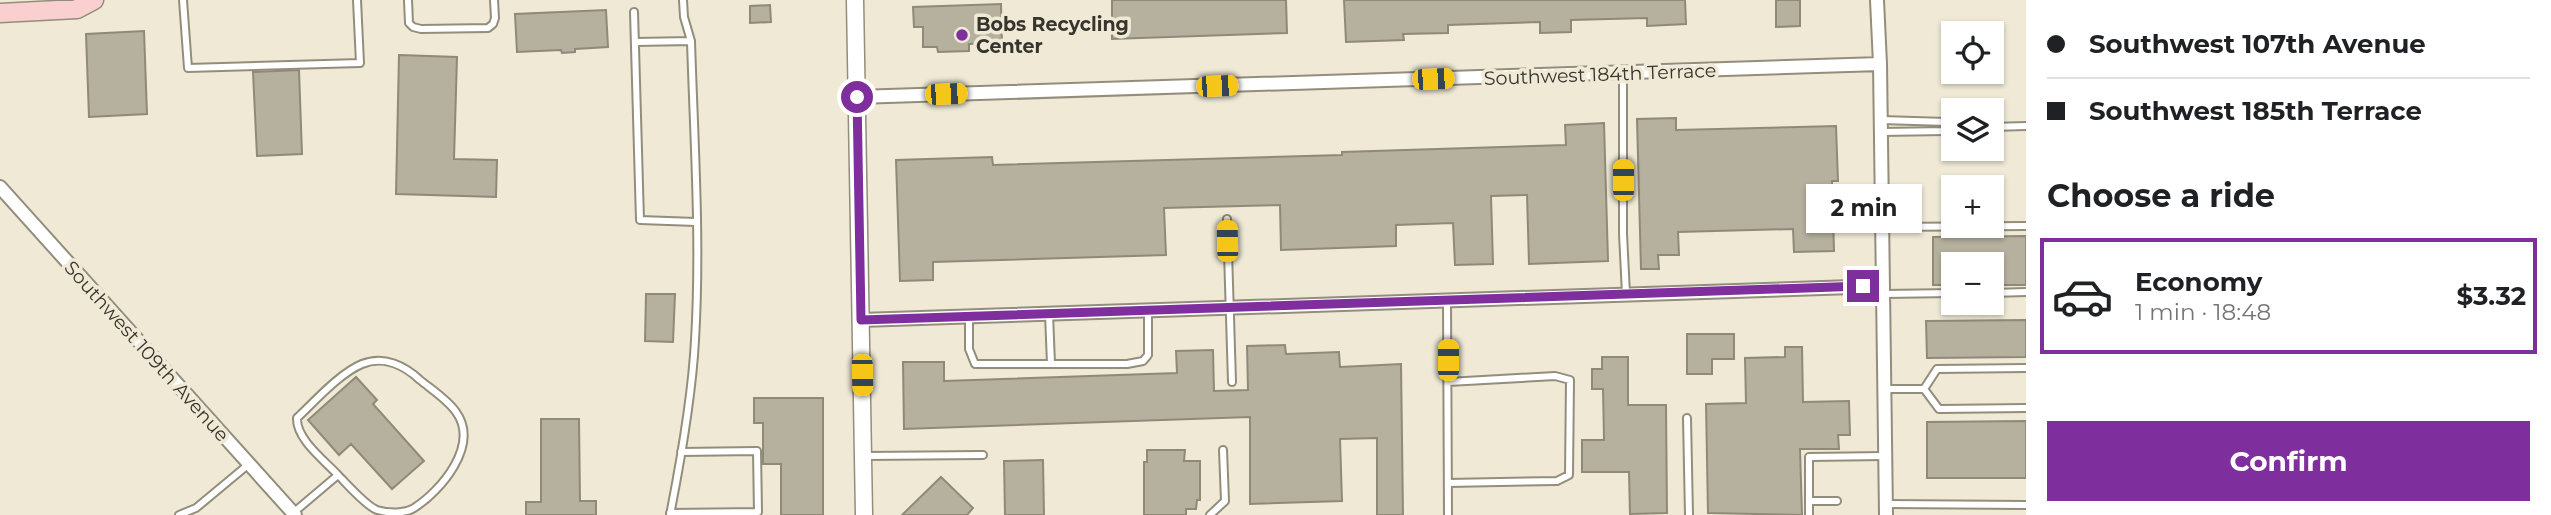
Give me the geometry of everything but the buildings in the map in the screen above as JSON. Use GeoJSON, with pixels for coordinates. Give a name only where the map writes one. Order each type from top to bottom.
{"type":"FeatureCollection","features":[{"type":"Feature","properties":{"kind":"main road"},"geometry":{"type":"LineString","coordinates":[[0,13],[77,9],[94,0]]}},
{"type":"Feature","properties":{"kind":"street"},"geometry":{"type":"LineString","coordinates":[[855,0],[864,515]]}},
{"type":"Feature","properties":{"kind":"street"},"geometry":{"type":"LineString","coordinates":[[1877,0],[1886,510]]}},
{"type":"Feature","properties":{"kind":"street","name":"Southwest 184th Terrace"},"geometry":{"type":"LineString","coordinates":[[857,97],[1880,64]]}},
{"type":"Feature","properties":{"kind":"street","name":"Southwest 109th Avenue"},"geometry":{"type":"LineString","coordinates":[[0,187],[294,514]]}},
{"type":"Feature","properties":{"kind":"street"},"geometry":{"type":"LineString","coordinates":[[861,320],[1626,294],[1882,290]]}},
{"type":"Feature","properties":{"kind":"lane"},"geometry":{"type":"LineString","coordinates":[[183,0],[188,68],[360,63],[357,0]]}},
{"type":"Feature","properties":{"kind":"lane"},"geometry":{"type":"LineString","coordinates":[[408,0],[409,23],[421,29],[488,27],[493,24],[495,18],[494,0]]}},
{"type":"Feature","properties":{"kind":"lane"},"geometry":{"type":"LineString","coordinates":[[681,452],[757,452],[758,512],[670,514],[695,341],[696,222],[691,41],[684,17],[683,0]]}},
{"type":"Feature","properties":{"kind":"lane"},"geometry":{"type":"LineString","coordinates":[[634,12],[640,220],[696,222]]}},
{"type":"Feature","properties":{"kind":"lane"},"geometry":{"type":"LineString","coordinates":[[635,42],[691,41]]}},
{"type":"Feature","properties":{"kind":"lane"},"geometry":{"type":"LineString","coordinates":[[1623,73],[1623,234],[1626,294]]}},
{"type":"Feature","properties":{"kind":"lane"},"geometry":{"type":"LineString","coordinates":[[1881,126],[1941,121]]}},
{"type":"Feature","properties":{"kind":"lane"},"geometry":{"type":"LineString","coordinates":[[1881,126],[1941,131]]}},
{"type":"Feature","properties":{"kind":"lane"},"geometry":{"type":"LineString","coordinates":[[2004,127],[2026,126]]}},
{"type":"Feature","properties":{"kind":"lane"},"geometry":{"type":"LineString","coordinates":[[1227,219],[1231,382]]}},
{"type":"Feature","properties":{"kind":"lane"},"geometry":{"type":"LineString","coordinates":[[1881,227],[2026,226]]}},
{"type":"Feature","properties":{"kind":"lane"},"geometry":{"type":"LineString","coordinates":[[1882,290],[1941,292]]}},
{"type":"Feature","properties":{"kind":"lane"},"geometry":{"type":"LineString","coordinates":[[2004,293],[2026,292]]}},
{"type":"Feature","properties":{"kind":"lane"},"geometry":{"type":"LineString","coordinates":[[1447,302],[1448,515]]}},
{"type":"Feature","properties":{"kind":"lane"},"geometry":{"type":"LineString","coordinates":[[969,316],[969,349],[975,364],[1127,364],[1143,361],[1148,355],[1148,310]]}},
{"type":"Feature","properties":{"kind":"lane"},"geometry":{"type":"LineString","coordinates":[[1049,314],[1051,364]]}},
{"type":"Feature","properties":{"kind":"lane"},"geometry":{"type":"LineString","coordinates":[[388,361],[405,367],[457,412],[463,436],[460,459],[445,480],[412,510],[390,512],[374,509],[338,475],[296,427],[297,418],[348,372],[364,362],[388,361]]}},
{"type":"Feature","properties":{"kind":"lane"},"geometry":{"type":"LineString","coordinates":[[1924,389],[1937,369],[2026,368]]}},
{"type":"Feature","properties":{"kind":"lane"},"geometry":{"type":"LineString","coordinates":[[1448,382],[1555,376],[1570,380],[1569,475],[1557,481],[1448,483]]}},
{"type":"Feature","properties":{"kind":"lane"},"geometry":{"type":"LineString","coordinates":[[1883,388],[1924,389]]}},
{"type":"Feature","properties":{"kind":"lane"},"geometry":{"type":"LineString","coordinates":[[1924,389],[1938,409],[2026,408]]}},
{"type":"Feature","properties":{"kind":"lane"},"geometry":{"type":"LineString","coordinates":[[1687,418],[1689,515]]}},
{"type":"Feature","properties":{"kind":"lane"},"geometry":{"type":"LineString","coordinates":[[1210,515],[1225,501],[1223,450]]}},
{"type":"Feature","properties":{"kind":"lane"},"geometry":{"type":"LineString","coordinates":[[863,456],[983,454]]}},
{"type":"Feature","properties":{"kind":"lane"},"geometry":{"type":"LineString","coordinates":[[1809,515],[1809,457],[1885,456]]}},
{"type":"Feature","properties":{"kind":"lane"},"geometry":{"type":"LineString","coordinates":[[179,515],[196,508],[249,464]]}},
{"type":"Feature","properties":{"kind":"lane"},"geometry":{"type":"LineString","coordinates":[[294,514],[338,475]]}},
{"type":"Feature","properties":{"kind":"lane"},"geometry":{"type":"LineString","coordinates":[[1809,501],[1837,501]]}},
{"type":"Feature","properties":{"kind":"lane"},"geometry":{"type":"LineString","coordinates":[[1886,510],[2026,505]]}},
{"type":"Feature","properties":{"kind":"place","name":"Bobs Recycling Center"},"geometry":{"type":"Point","coordinates":[962,35]}},
{"type":"Feature","properties":{"kind":"route"},"geometry":{"type":"LineString","coordinates":[[857,97],[861,320],[1863,286]]}}]}
